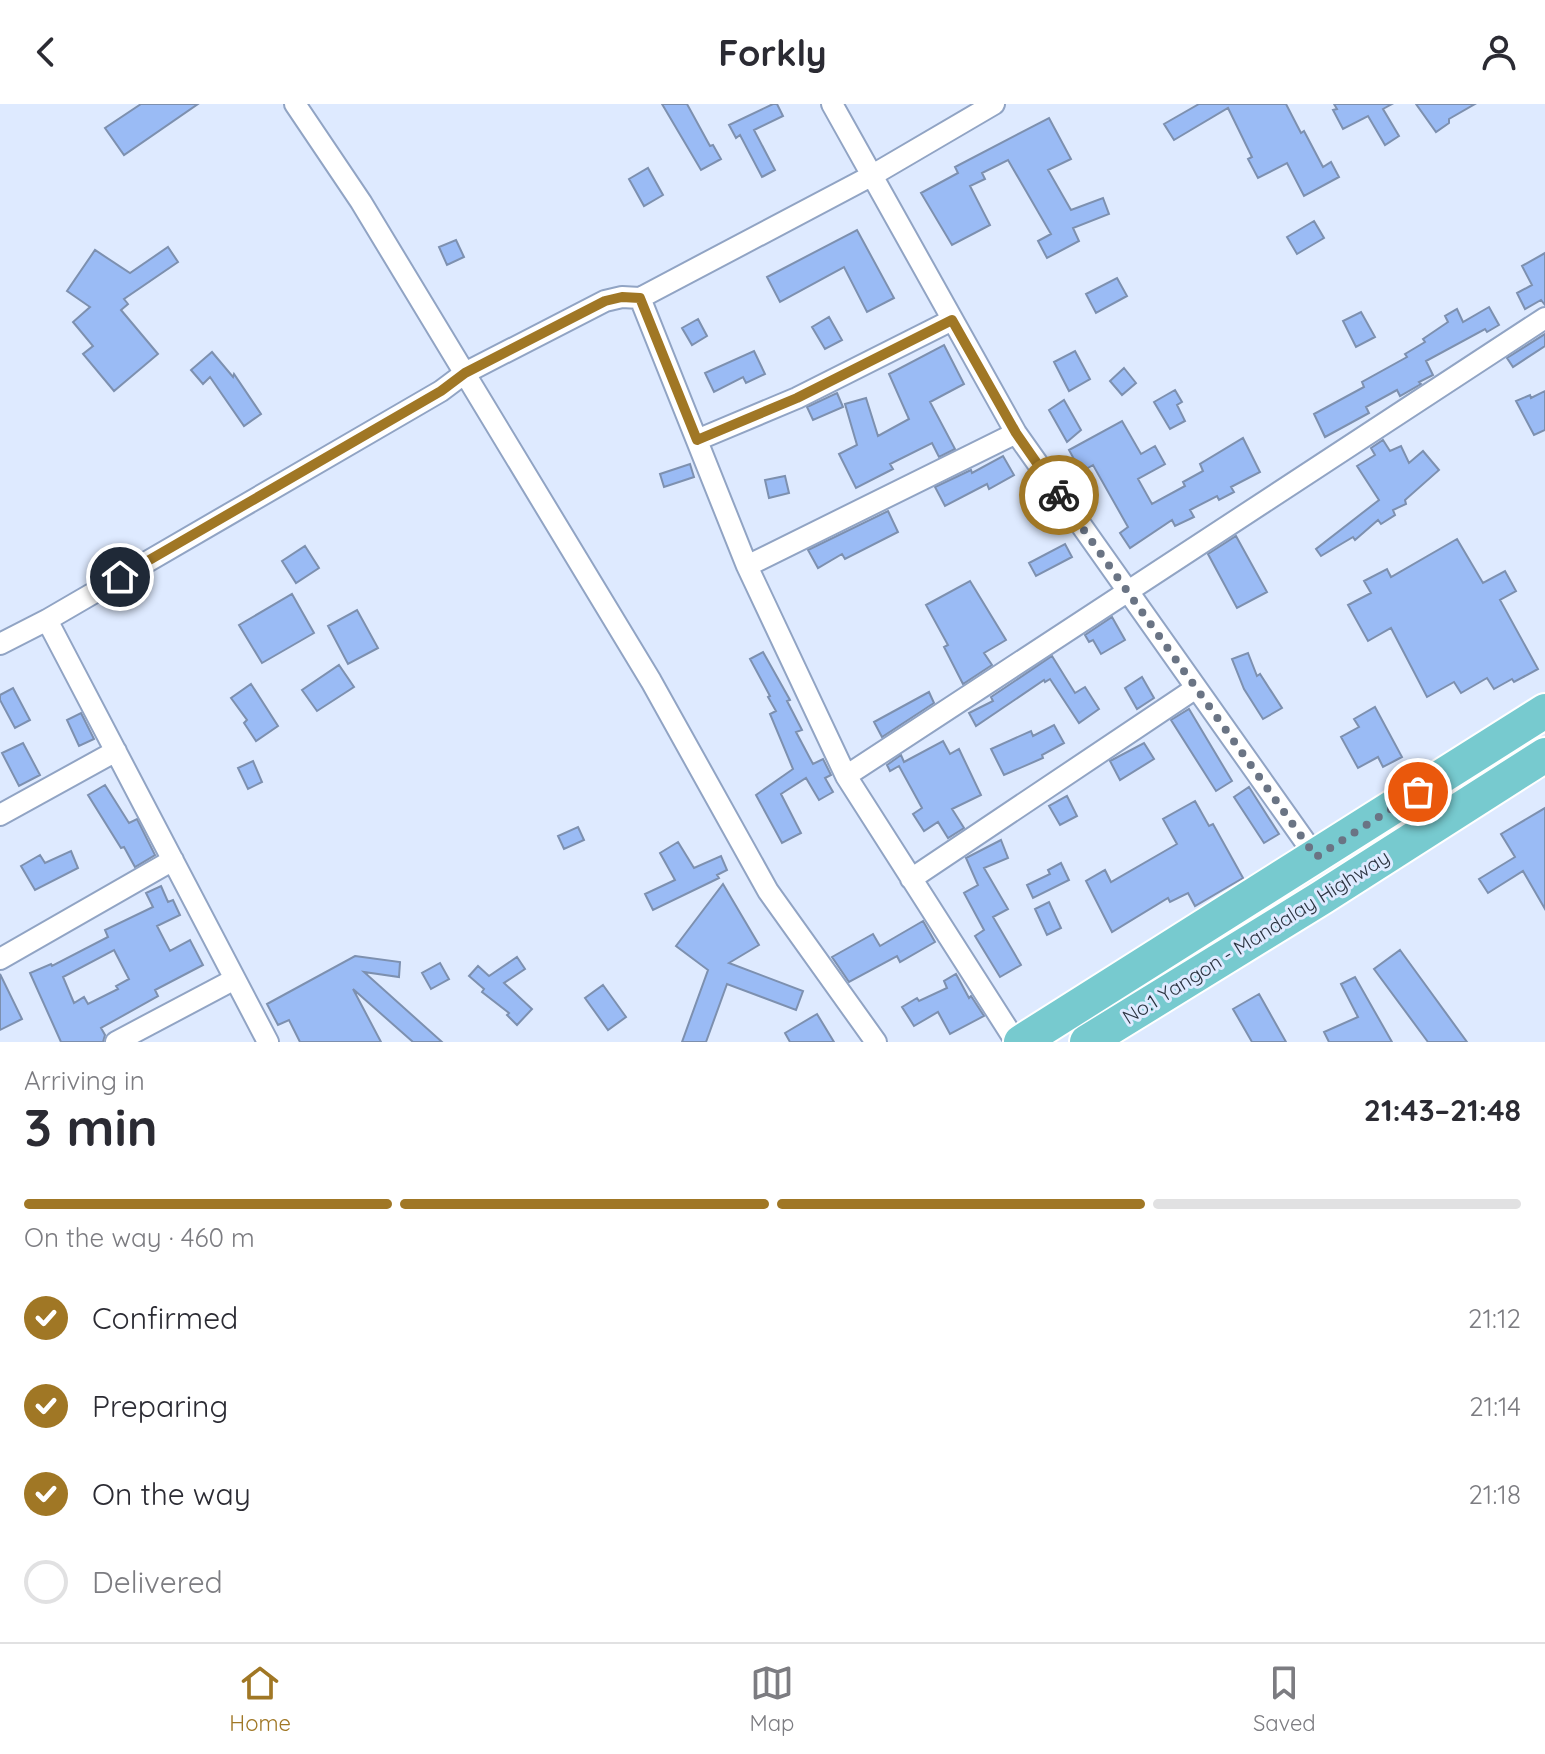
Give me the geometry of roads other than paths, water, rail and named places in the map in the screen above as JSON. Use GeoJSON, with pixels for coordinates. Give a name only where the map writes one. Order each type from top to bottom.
{"type":"FeatureCollection","features":[{"type":"Feature","properties":{"kind":"highway","name":"No.1 Yangon - Mandalay Highway"},"geometry":{"type":"LineString","coordinates":[[1019,1042],[1545,711]]}},
{"type":"Feature","properties":{"kind":"highway","name":"No.1 Yangon - Mandalay Highway"},"geometry":{"type":"LineString","coordinates":[[1087,1042],[1545,755]]}},
{"type":"Feature","properties":{"kind":"street"},"geometry":{"type":"LineString","coordinates":[[295,104],[361,202],[651,681],[768,891],[876,1042]]}},
{"type":"Feature","properties":{"kind":"street"},"geometry":{"type":"LineString","coordinates":[[832,104],[1016,433],[1316,857]]}},
{"type":"Feature","properties":{"kind":"street"},"geometry":{"type":"LineString","coordinates":[[0,644],[47,620],[441,391],[465,373],[605,301],[622,297],[640,298],[871,176],[994,104]]}},
{"type":"Feature","properties":{"kind":"street"},"geometry":{"type":"LineString","coordinates":[[640,298],[747,566],[846,776],[1019,1042]]}},
{"type":"Feature","properties":{"kind":"street"},"geometry":{"type":"LineString","coordinates":[[846,776],[1545,318]]}},
{"type":"Feature","properties":{"kind":"street"},"geometry":{"type":"LineString","coordinates":[[697,440],[797,398],[952,320]]}},
{"type":"Feature","properties":{"kind":"street"},"geometry":{"type":"LineString","coordinates":[[747,566],[1016,433]]}},
{"type":"Feature","properties":{"kind":"street"},"geometry":{"type":"LineString","coordinates":[[47,620],[268,1042]]}},
{"type":"Feature","properties":{"kind":"street"},"geometry":{"type":"LineString","coordinates":[[911,879],[1196,688]]}},
{"type":"Feature","properties":{"kind":"street"},"geometry":{"type":"LineString","coordinates":[[0,815],[116,751]]}},
{"type":"Feature","properties":{"kind":"street"},"geometry":{"type":"LineString","coordinates":[[0,959],[173,860]]}},
{"type":"Feature","properties":{"kind":"street"},"geometry":{"type":"LineString","coordinates":[[116,1042],[235,979]]}}]}
